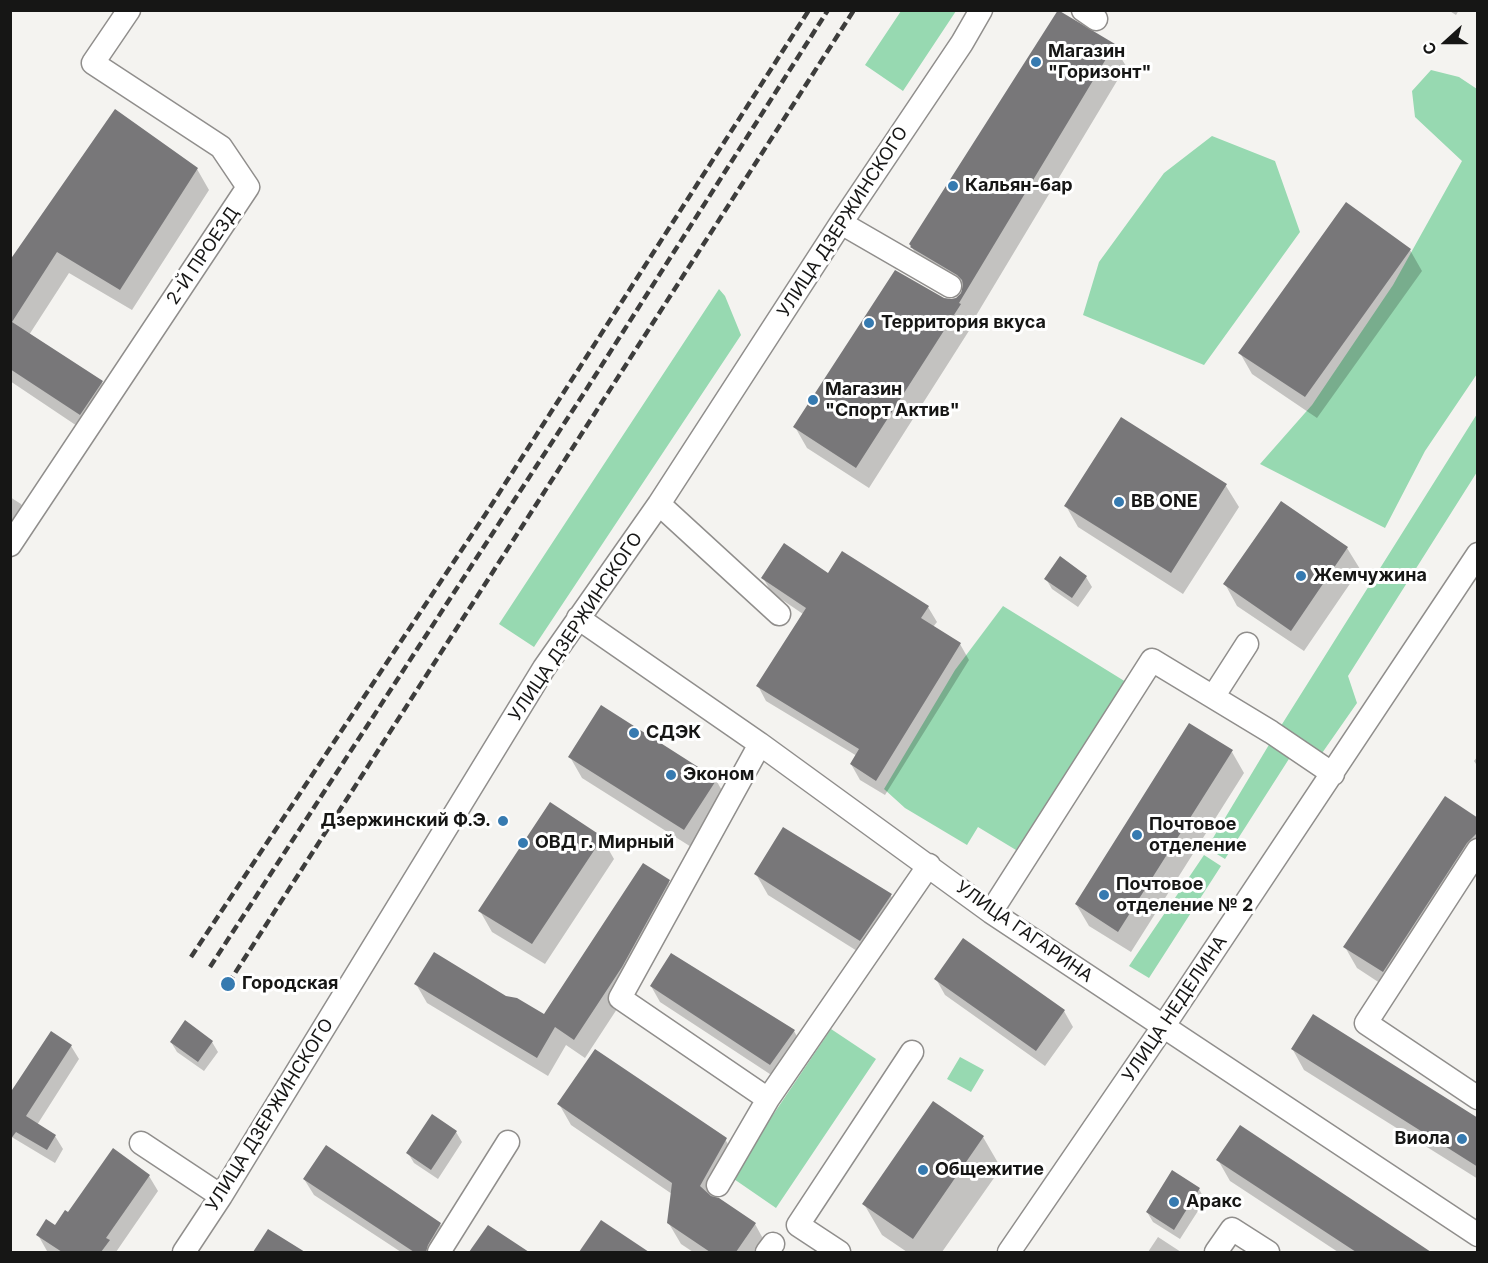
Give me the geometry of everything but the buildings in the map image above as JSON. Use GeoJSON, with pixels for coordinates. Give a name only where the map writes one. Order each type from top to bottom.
{"type":"FeatureCollection","features":[{"type":"Feature","properties":{"kind":"street","name":"2-Й ПРОЕЗД"},"geometry":{"type":"LineString","coordinates":[[10,545],[248,188],[221,147],[93,63],[129,10]]}},
{"type":"Feature","properties":{"kind":"street","name":"УЛИЦА ДЗЕРЖИНСКОГО"},"geometry":{"type":"LineString","coordinates":[[184,1252],[221,1196],[544,668],[659,504],[841,223],[962,43],[981,10]]}},
{"type":"Feature","properties":{"kind":"street"},"geometry":{"type":"LineString","coordinates":[[841,223],[950,286]]}},
{"type":"Feature","properties":{"kind":"street"},"geometry":{"type":"LineString","coordinates":[[659,504],[779,614]]}},
{"type":"Feature","properties":{"kind":"street","name":"УЛИЦА НЕДЕЛИНА"},"geometry":{"type":"LineString","coordinates":[[1009,1252],[1333,774],[1478,554]]}},
{"type":"Feature","properties":{"kind":"street","name":"УЛИЦА ГАГАРИНА"},"geometry":{"type":"LineString","coordinates":[[578,618],[760,744],[991,912],[1478,1235]]}},
{"type":"Feature","properties":{"kind":"street"},"geometry":{"type":"LineString","coordinates":[[1213,697],[1247,644]]}},
{"type":"Feature","properties":{"kind":"street"},"geometry":{"type":"LineString","coordinates":[[991,912],[1152,660],[1333,774]]}},
{"type":"Feature","properties":{"kind":"street"},"geometry":{"type":"LineString","coordinates":[[760,744],[621,998],[768,1099]]}},
{"type":"Feature","properties":{"kind":"street"},"geometry":{"type":"LineString","coordinates":[[1478,850],[1366,1023],[1478,1098]]}},
{"type":"Feature","properties":{"kind":"street"},"geometry":{"type":"LineString","coordinates":[[718,1185],[768,1099],[929,865]]}},
{"type":"Feature","properties":{"kind":"street"},"geometry":{"type":"LineString","coordinates":[[839,1252],[798,1225],[912,1052]]}},
{"type":"Feature","properties":{"kind":"street"},"geometry":{"type":"LineString","coordinates":[[439,1252],[508,1142]]}},
{"type":"Feature","properties":{"kind":"street"},"geometry":{"type":"LineString","coordinates":[[141,1143],[221,1196]]}},
{"type":"Feature","properties":{"kind":"street"},"geometry":{"type":"LineString","coordinates":[[1216,1252],[1232,1228],[1268,1252]]}},
{"type":"Feature","properties":{"kind":"green space"},"geometry":{"type":"Polygon","coordinates":[[[901,11],[956,11],[903,91],[865,65],[901,11]]]}},
{"type":"Feature","properties":{"kind":"green space"},"geometry":{"type":"Polygon","coordinates":[[[1431,70],[1459,77],[1477,89],[1477,374],[1425,451],[1385,528],[1260,464],[1312,405],[1393,285],[1462,161],[1415,117],[1412,91],[1431,70]]]}},
{"type":"Feature","properties":{"kind":"green space"},"geometry":{"type":"Polygon","coordinates":[[[1212,136],[1275,161],[1300,232],[1204,365],[1083,315],[1099,262],[1164,173],[1212,136]]]}},
{"type":"Feature","properties":{"kind":"green space"},"geometry":{"type":"Polygon","coordinates":[[[719,289],[725,296],[741,335],[534,647],[499,624],[719,289]]]}},
{"type":"Feature","properties":{"kind":"green space"},"geometry":{"type":"Polygon","coordinates":[[[1477,414],[1477,472],[1348,676],[1357,703],[1320,756],[1279,729],[1477,414]]]}},
{"type":"Feature","properties":{"kind":"green space"},"geometry":{"type":"Polygon","coordinates":[[[1003,606],[1126,682],[1016,850],[978,827],[967,845],[905,808],[884,789],[955,670],[1003,606]]]}},
{"type":"Feature","properties":{"kind":"green space"},"geometry":{"type":"Polygon","coordinates":[[[1273,738],[1294,751],[1225,859],[1207,848],[1273,738]]]}},
{"type":"Feature","properties":{"kind":"green space"},"geometry":{"type":"Polygon","coordinates":[[[1204,855],[1221,866],[1149,978],[1129,966],[1204,855]]]}},
{"type":"Feature","properties":{"kind":"green space"},"geometry":{"type":"Polygon","coordinates":[[[831,1029],[876,1059],[776,1208],[731,1177],[831,1029]]]}},
{"type":"Feature","properties":{"kind":"green space"},"geometry":{"type":"Polygon","coordinates":[[[960,1057],[984,1070],[971,1092],[947,1079],[960,1057]]]}},
{"type":"Feature","properties":{"kind":"railway"},"geometry":{"type":"LineString","coordinates":[[191,957],[485,515],[809,10]]}},
{"type":"Feature","properties":{"kind":"railway"},"geometry":{"type":"LineString","coordinates":[[210,967],[586,390],[828,10]]}},
{"type":"Feature","properties":{"kind":"railway"},"geometry":{"type":"LineString","coordinates":[[228,984],[854,10]]}},
{"type":"Feature","properties":{"kind":"place","name":"Магазин \"Горизонт\""},"geometry":{"type":"Point","coordinates":[1036,62]}},
{"type":"Feature","properties":{"kind":"place","name":"Кальян-бар"},"geometry":{"type":"Point","coordinates":[953,186]}},
{"type":"Feature","properties":{"kind":"place","name":"Территория вкуса"},"geometry":{"type":"Point","coordinates":[869,323]}},
{"type":"Feature","properties":{"kind":"place","name":"Магазин \"Спорт Актив\""},"geometry":{"type":"Point","coordinates":[813,400]}},
{"type":"Feature","properties":{"kind":"place","name":"BB ONE"},"geometry":{"type":"Point","coordinates":[1119,502]}},
{"type":"Feature","properties":{"kind":"place","name":"Жемчужина"},"geometry":{"type":"Point","coordinates":[1301,576]}},
{"type":"Feature","properties":{"kind":"place","name":"СДЭК"},"geometry":{"type":"Point","coordinates":[634,733]}},
{"type":"Feature","properties":{"kind":"place","name":"Эконом"},"geometry":{"type":"Point","coordinates":[671,775]}},
{"type":"Feature","properties":{"kind":"place","name":"Дзержинский Ф.Э."},"geometry":{"type":"Point","coordinates":[503,821]}},
{"type":"Feature","properties":{"kind":"place","name":"Почтовое отделение"},"geometry":{"type":"Point","coordinates":[1137,835]}},
{"type":"Feature","properties":{"kind":"place","name":"ОВД г. Мирный"},"geometry":{"type":"Point","coordinates":[523,843]}},
{"type":"Feature","properties":{"kind":"place","name":"Почтовое отделение № 2"},"geometry":{"type":"Point","coordinates":[1104,895]}},
{"type":"Feature","properties":{"kind":"place","name":"Городская"},"geometry":{"type":"Point","coordinates":[228,984]}},
{"type":"Feature","properties":{"kind":"place","name":"Виола"},"geometry":{"type":"Point","coordinates":[1462,1139]}},
{"type":"Feature","properties":{"kind":"place","name":"Общежитие"},"geometry":{"type":"Point","coordinates":[923,1170]}},
{"type":"Feature","properties":{"kind":"place","name":"Аракс"},"geometry":{"type":"Point","coordinates":[1174,1202]}}]}
